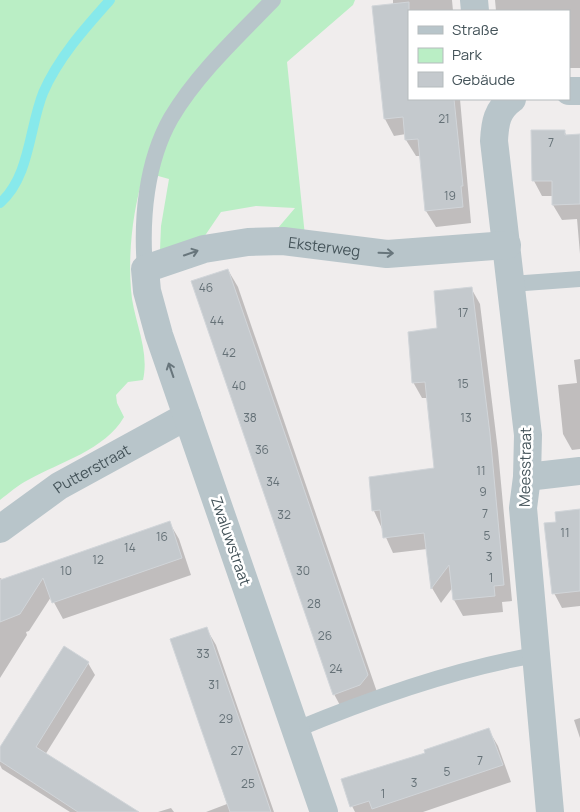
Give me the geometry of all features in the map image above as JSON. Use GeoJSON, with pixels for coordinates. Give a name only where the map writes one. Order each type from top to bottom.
{"type":"FeatureCollection","features":[{"type":"Feature","properties":{"kind":"street","name":"Meesstraat"},"geometry":{"type":"LineString","coordinates":[[499,106],[494,141],[528,435],[527,477],[523,508],[550,812]]}},
{"type":"Feature","properties":{"kind":"street","name":"Eksterweg"},"geometry":{"type":"LineString","coordinates":[[145,269],[204,249],[248,242],[283,241],[387,254],[507,245]]}},
{"type":"Feature","properties":{"kind":"street","name":"Zwaluwstraat"},"geometry":{"type":"LineString","coordinates":[[145,269],[157,328],[324,812]]}},
{"type":"Feature","properties":{"kind":"street","name":"Putterstraat"},"geometry":{"type":"LineString","coordinates":[[0,529],[59,486],[187,416]]}},
{"type":"Feature","properties":{"kind":"street"},"geometry":{"type":"LineString","coordinates":[[527,477],[580,471]]}},
{"type":"Feature","properties":{"kind":"lane"},"geometry":{"type":"LineString","coordinates":[[145,269],[144,230],[147,190],[160,140],[172,117],[191,89],[273,0]]}},
{"type":"Feature","properties":{"kind":"lane"},"geometry":{"type":"LineString","coordinates":[[511,284],[580,279]]}},
{"type":"Feature","properties":{"kind":"lane"},"geometry":{"type":"LineString","coordinates":[[295,730],[419,685],[505,660],[536,655]]}},
{"type":"Feature","properties":{"kind":"green space"},"geometry":{"type":"Polygon","coordinates":[[[0,0],[355,0],[353,5],[287,62],[305,236],[278,228],[295,208],[256,206],[221,212],[202,240],[160,250],[161,226],[169,179],[144,172],[134,216],[130,260],[132,301],[143,346],[145,368],[143,380],[128,382],[116,395],[117,403],[124,417],[105,438],[94,447],[24,482],[0,500],[0,0]]]}},
{"type":"Feature","properties":{"kind":"building"},"geometry":{"type":"Polygon","coordinates":[[[409,2],[408,100],[454,100],[463,186],[461,186],[463,207],[425,211],[418,139],[405,140],[403,117],[384,119],[372,6],[409,2]]]}},
{"type":"Feature","properties":{"kind":"building"},"geometry":{"type":"Polygon","coordinates":[[[531,130],[565,130],[565,135],[580,134],[580,204],[552,205],[552,181],[532,181],[531,130]]]}},
{"type":"Feature","properties":{"kind":"building"},"geometry":{"type":"Polygon","coordinates":[[[228,269],[368,675],[360,685],[333,695],[191,281],[228,269]]]}},
{"type":"Feature","properties":{"kind":"building"},"geometry":{"type":"Polygon","coordinates":[[[472,287],[490,434],[504,585],[494,586],[495,596],[453,600],[449,565],[431,589],[424,533],[383,538],[380,510],[372,511],[369,477],[434,468],[425,382],[412,383],[408,332],[437,328],[434,291],[472,287]]]}},
{"type":"Feature","properties":{"kind":"building"},"geometry":{"type":"Polygon","coordinates":[[[580,509],[580,591],[552,594],[544,523],[556,522],[555,512],[580,509]]]}},
{"type":"Feature","properties":{"kind":"building"},"geometry":{"type":"Polygon","coordinates":[[[170,521],[182,558],[52,603],[43,578],[20,614],[0,622],[0,580],[170,521]]]}},
{"type":"Feature","properties":{"kind":"building"},"geometry":{"type":"Polygon","coordinates":[[[207,627],[271,812],[230,812],[201,729],[170,639],[207,627]]]}},
{"type":"Feature","properties":{"kind":"building"},"geometry":{"type":"Polygon","coordinates":[[[64,646],[89,662],[36,747],[139,812],[78,812],[0,761],[0,747],[64,646]]]}},
{"type":"Feature","properties":{"kind":"building"},"geometry":{"type":"Polygon","coordinates":[[[489,728],[503,765],[372,809],[369,801],[350,807],[341,779],[425,753],[424,750],[489,728]]]}},
{"type":"Feature","properties":{"kind":"waterway"},"geometry":{"type":"LineString","coordinates":[[0,203],[10,192],[23,166],[38,107],[49,80],[73,44],[110,0]]}}]}
